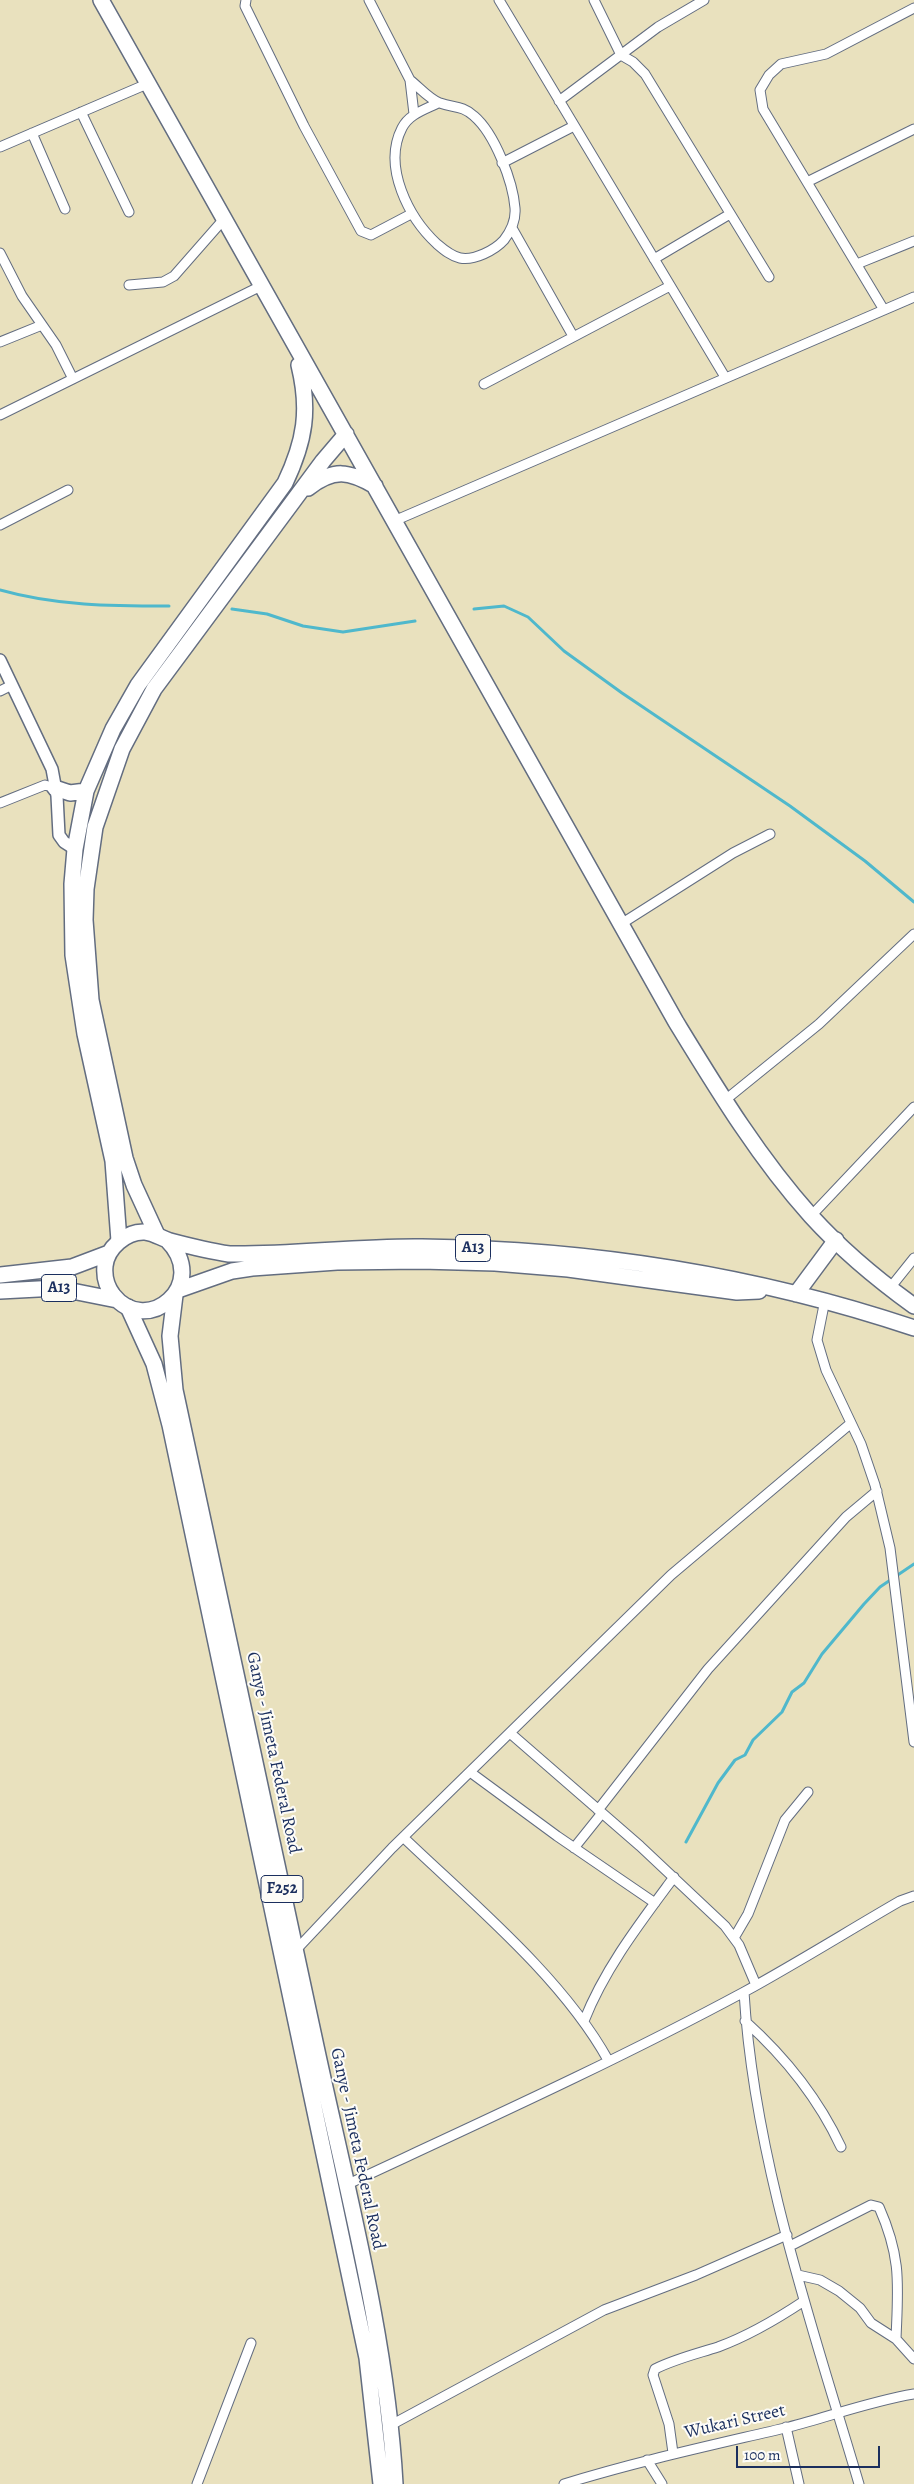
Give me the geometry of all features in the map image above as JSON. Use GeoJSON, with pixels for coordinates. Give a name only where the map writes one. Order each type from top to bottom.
{"type":"FeatureCollection","features":[{"type":"Feature","properties":{"kind":"main road"},"geometry":{"type":"LineString","coordinates":[[100,0],[621,924],[724,1101],[782,1181],[811,1216],[890,1288],[914,1306]]}},
{"type":"Feature","properties":{"kind":"main road"},"geometry":{"type":"LineString","coordinates":[[122,1303],[110,1290],[105,1278],[105,1266],[109,1254],[118,1241],[113,1161],[85,1034],[73,954],[72,884],[75,849],[86,791],[113,728],[138,685],[271,503],[290,471],[304,430],[306,412],[306,394],[296,349]]}},
{"type":"Feature","properties":{"kind":"main road"},"geometry":{"type":"LineString","coordinates":[[177,1292],[183,1268],[180,1257],[162,1237],[134,1185],[125,1158],[91,1000],[85,920],[86,889],[96,827],[122,750],[154,689],[346,434]]}},
{"type":"Feature","properties":{"kind":"main road"},"geometry":{"type":"LineString","coordinates":[[297,497],[318,481],[332,474],[351,474],[375,486]]}},
{"type":"Feature","properties":{"kind":"main road"},"geometry":{"type":"LineString","coordinates":[[55,788],[70,793],[86,791]]}},
{"type":"Feature","properties":{"kind":"main road","name":"A13"},"geometry":{"type":"LineString","coordinates":[[118,1241],[130,1234],[144,1232],[229,1254],[420,1247],[550,1253],[663,1268],[778,1290],[825,1300],[914,1328]]}},
{"type":"Feature","properties":{"kind":"main road"},"geometry":{"type":"LineString","coordinates":[[796,1294],[836,1240]]}},
{"type":"Feature","properties":{"kind":"main road","name":"A13"},"geometry":{"type":"LineString","coordinates":[[0,1275],[58,1270],[109,1254]]}},
{"type":"Feature","properties":{"kind":"main road","name":"A13"},"geometry":{"type":"LineString","coordinates":[[0,1291],[57,1288],[122,1303],[140,1310],[154,1309],[166,1304],[177,1292],[232,1271],[337,1262],[421,1261],[495,1263],[568,1269],[737,1292],[778,1290]]}},
{"type":"Feature","properties":{"kind":"main road","name":"Ganye - Jimeta Federal Road"},"geometry":{"type":"LineString","coordinates":[[177,1292],[170,1336],[175,1390],[296,1950],[380,2354],[391,2425],[395,2484]]}},
{"type":"Feature","properties":{"kind":"main road","name":"Ganye - Jimeta Federal Road"},"geometry":{"type":"LineString","coordinates":[[122,1303],[154,1364],[170,1425],[367,2358],[381,2484]]}},
{"type":"Feature","properties":{"kind":"street"},"geometry":{"type":"LineString","coordinates":[[246,0],[245,6],[304,126],[361,231],[371,235],[411,214]]}},
{"type":"Feature","properties":{"kind":"street"},"geometry":{"type":"LineString","coordinates":[[369,0],[410,80],[414,114]]}},
{"type":"Feature","properties":{"kind":"street"},"geometry":{"type":"LineString","coordinates":[[499,0],[725,377]]}},
{"type":"Feature","properties":{"kind":"street"},"geometry":{"type":"LineString","coordinates":[[594,0],[620,55],[633,62],[645,74],[769,277]]}},
{"type":"Feature","properties":{"kind":"street"},"geometry":{"type":"LineString","coordinates":[[559,101],[658,27],[704,0]]}},
{"type":"Feature","properties":{"kind":"street"},"geometry":{"type":"LineString","coordinates":[[884,310],[763,109],[760,90],[769,75],[781,64],[826,54],[914,8]]}},
{"type":"Feature","properties":{"kind":"street"},"geometry":{"type":"LineString","coordinates":[[410,80],[438,103]]}},
{"type":"Feature","properties":{"kind":"street"},"geometry":{"type":"LineString","coordinates":[[0,147],[147,84]]}},
{"type":"Feature","properties":{"kind":"street"},"geometry":{"type":"LineString","coordinates":[[438,103],[457,105],[475,116],[492,140],[508,176],[515,210],[512,228],[502,241],[483,254],[460,258],[447,252],[428,235],[411,214],[399,182],[395,164],[395,149],[403,127],[414,114],[438,103]]}},
{"type":"Feature","properties":{"kind":"street"},"geometry":{"type":"LineString","coordinates":[[81,112],[129,212]]}},
{"type":"Feature","properties":{"kind":"street"},"geometry":{"type":"LineString","coordinates":[[502,163],[574,126]]}},
{"type":"Feature","properties":{"kind":"street"},"geometry":{"type":"LineString","coordinates":[[807,182],[914,129]]}},
{"type":"Feature","properties":{"kind":"street"},"geometry":{"type":"LineString","coordinates":[[32,133],[65,209]]}},
{"type":"Feature","properties":{"kind":"street"},"geometry":{"type":"LineString","coordinates":[[654,259],[730,214]]}},
{"type":"Feature","properties":{"kind":"street"},"geometry":{"type":"LineString","coordinates":[[129,285],[163,282],[174,276],[224,219]]}},
{"type":"Feature","properties":{"kind":"street"},"geometry":{"type":"LineString","coordinates":[[512,228],[573,336]]}},
{"type":"Feature","properties":{"kind":"street"},"geometry":{"type":"LineString","coordinates":[[857,264],[914,241]]}},
{"type":"Feature","properties":{"kind":"street"},"geometry":{"type":"LineString","coordinates":[[0,253],[22,296],[56,345],[73,379]]}},
{"type":"Feature","properties":{"kind":"street"},"geometry":{"type":"LineString","coordinates":[[0,415],[261,286]]}},
{"type":"Feature","properties":{"kind":"street"},"geometry":{"type":"LineString","coordinates":[[484,384],[670,286]]}},
{"type":"Feature","properties":{"kind":"street"},"geometry":{"type":"LineString","coordinates":[[394,520],[914,297]]}},
{"type":"Feature","properties":{"kind":"street"},"geometry":{"type":"LineString","coordinates":[[0,342],[42,324]]}},
{"type":"Feature","properties":{"kind":"street"},"geometry":{"type":"LineString","coordinates":[[0,525],[68,490]]}},
{"type":"Feature","properties":{"kind":"street"},"geometry":{"type":"LineString","coordinates":[[0,660],[52,769],[59,836],[64,842],[75,849]]}},
{"type":"Feature","properties":{"kind":"street"},"geometry":{"type":"LineString","coordinates":[[0,691],[12,685]]}},
{"type":"Feature","properties":{"kind":"street"},"geometry":{"type":"LineString","coordinates":[[0,803],[45,786],[55,788]]}},
{"type":"Feature","properties":{"kind":"street"},"geometry":{"type":"LineString","coordinates":[[621,924],[733,853],[770,834]]}},
{"type":"Feature","properties":{"kind":"street"},"geometry":{"type":"LineString","coordinates":[[724,1101],[819,1024],[914,934]]}},
{"type":"Feature","properties":{"kind":"street"},"geometry":{"type":"LineString","coordinates":[[811,1216],[914,1107]]}},
{"type":"Feature","properties":{"kind":"street"},"geometry":{"type":"LineString","coordinates":[[890,1288],[914,1258]]}},
{"type":"Feature","properties":{"kind":"street"},"geometry":{"type":"LineString","coordinates":[[825,1300],[817,1340],[826,1370],[860,1444],[876,1491],[890,1548],[914,1742]]}},
{"type":"Feature","properties":{"kind":"street"},"geometry":{"type":"LineString","coordinates":[[296,1950],[404,1837],[671,1575],[850,1424]]}},
{"type":"Feature","properties":{"kind":"street"},"geometry":{"type":"LineString","coordinates":[[574,1848],[708,1669],[846,1517],[876,1491]]}},
{"type":"Feature","properties":{"kind":"street"},"geometry":{"type":"LineString","coordinates":[[510,1733],[600,1811],[725,1926],[734,1938],[756,1985]]}},
{"type":"Feature","properties":{"kind":"street"},"geometry":{"type":"LineString","coordinates":[[470,1772],[574,1848],[655,1903]]}},
{"type":"Feature","properties":{"kind":"street"},"geometry":{"type":"LineString","coordinates":[[734,1938],[748,1914],[785,1820],[808,1792]]}},
{"type":"Feature","properties":{"kind":"street"},"geometry":{"type":"LineString","coordinates":[[404,1837],[522,1953],[584,2021],[608,2060]]}},
{"type":"Feature","properties":{"kind":"street"},"geometry":{"type":"LineString","coordinates":[[584,2021],[594,1994],[674,1878]]}},
{"type":"Feature","properties":{"kind":"street"},"geometry":{"type":"LineString","coordinates":[[346,2186],[608,2060],[744,1992],[900,1901],[914,1896]]}},
{"type":"Feature","properties":{"kind":"street"},"geometry":{"type":"LineString","coordinates":[[744,1992],[746,2021],[764,2136],[804,2301],[860,2484]]}},
{"type":"Feature","properties":{"kind":"street"},"geometry":{"type":"LineString","coordinates":[[746,2021],[771,2044],[828,2119],[841,2147]]}},
{"type":"Feature","properties":{"kind":"street"},"geometry":{"type":"LineString","coordinates":[[790,2246],[872,2205],[879,2207],[895,2248],[898,2272],[896,2339]]}},
{"type":"Feature","properties":{"kind":"street"},"geometry":{"type":"LineString","coordinates":[[391,2425],[604,2310],[696,2275],[788,2235]]}},
{"type":"Feature","properties":{"kind":"street"},"geometry":{"type":"LineString","coordinates":[[798,2275],[820,2280],[839,2291],[860,2308],[871,2324],[896,2339],[914,2359]]}},
{"type":"Feature","properties":{"kind":"street"},"geometry":{"type":"LineString","coordinates":[[673,2453],[669,2424],[653,2375],[655,2368],[679,2358],[718,2346],[756,2330],[804,2301]]}},
{"type":"Feature","properties":{"kind":"street"},"geometry":{"type":"LineString","coordinates":[[197,2484],[251,2343]]}},
{"type":"Feature","properties":{"kind":"street","name":"Wukari Street"},"geometry":{"type":"LineString","coordinates":[[564,2484],[673,2453],[786,2427],[887,2399],[914,2394]]}},
{"type":"Feature","properties":{"kind":"street"},"geometry":{"type":"LineString","coordinates":[[786,2427],[799,2484]]}},
{"type":"Feature","properties":{"kind":"street"},"geometry":{"type":"LineString","coordinates":[[647,2460],[662,2484]]}},
{"type":"Feature","properties":{"kind":"waterway"},"geometry":{"type":"LineString","coordinates":[[0,590],[42,599],[84,604],[169,606]]}},
{"type":"Feature","properties":{"kind":"waterway"},"geometry":{"type":"LineString","coordinates":[[474,609],[504,606],[528,617],[564,651],[622,693],[790,806],[865,861],[914,902]]}},
{"type":"Feature","properties":{"kind":"waterway"},"geometry":{"type":"LineString","coordinates":[[232,609],[267,614],[303,626],[343,632],[415,621]]}},
{"type":"Feature","properties":{"kind":"waterway"},"geometry":{"type":"LineString","coordinates":[[686,1842],[718,1783],[735,1760],[745,1755],[753,1740],[782,1712],[792,1692],[804,1683],[822,1654],[864,1604],[880,1587],[914,1564]]}}]}
